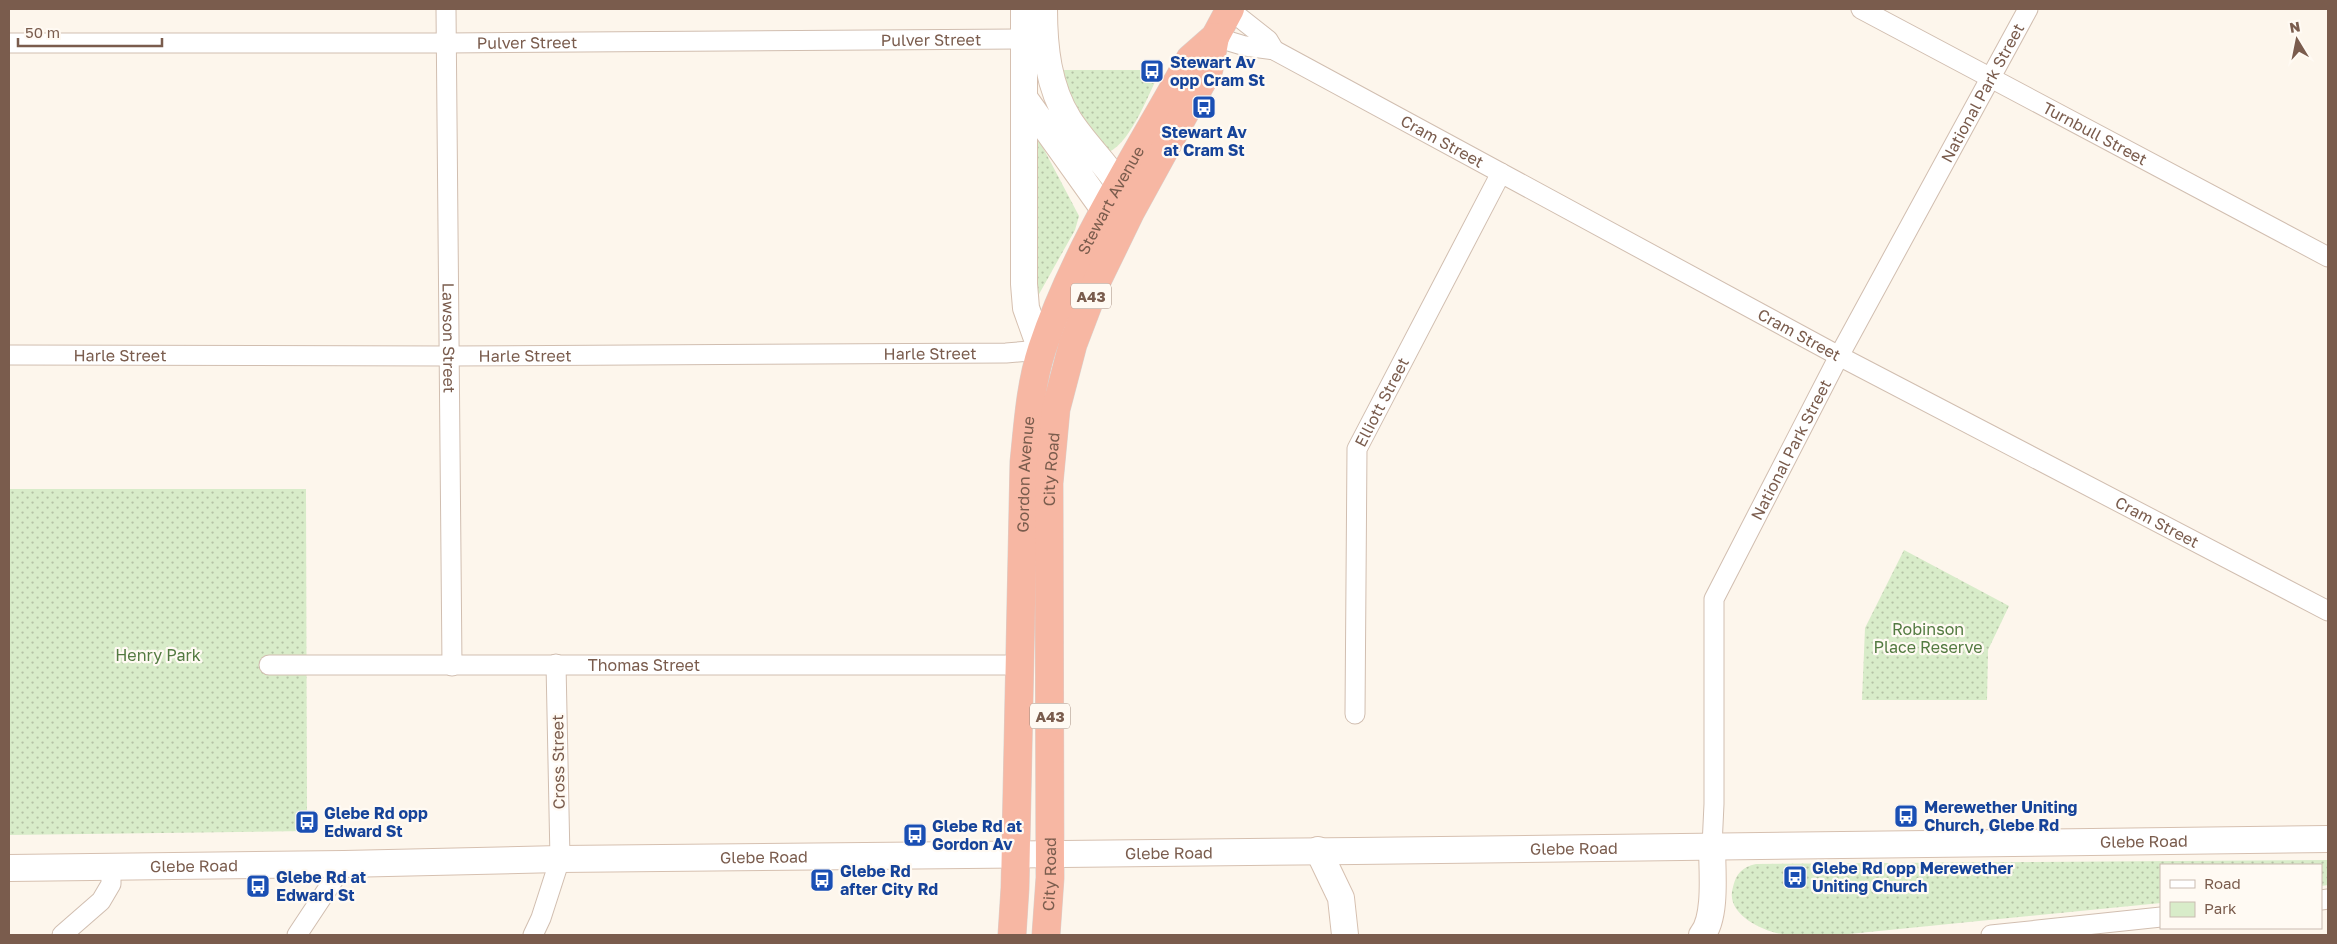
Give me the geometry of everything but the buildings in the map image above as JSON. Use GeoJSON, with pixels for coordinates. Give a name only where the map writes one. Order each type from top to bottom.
{"type":"FeatureCollection","features":[{"type":"Feature","properties":{"kind":"highway","name":"Stewart Avenue"},"geometry":{"type":"LineString","coordinates":[[1042,350],[1075,268],[1118,211],[1120,185],[1190,59],[1215,37],[1230,9]]}},
{"type":"Feature","properties":{"kind":"highway","name":"City Road"},"geometry":{"type":"LineString","coordinates":[[1046,935],[1050,894],[1049,482],[1052,436],[1063,377],[1075,336],[1097,281],[1118,211],[1209,69],[1215,37]]}},
{"type":"Feature","properties":{"kind":"highway","name":"Gordon Avenue"},"geometry":{"type":"LineString","coordinates":[[1015,854],[1024,462],[1030,398],[1042,350]]}},
{"type":"Feature","properties":{"kind":"highway","name":"City Road"},"geometry":{"type":"LineString","coordinates":[[1012,935],[1015,854]]}},
{"type":"Feature","properties":{"kind":"main road"},"geometry":{"type":"LineString","coordinates":[[1024,9],[1034,39],[1066,114],[1120,185]]}},
{"type":"Feature","properties":{"kind":"main road"},"geometry":{"type":"LineString","coordinates":[[1042,350],[1026,308],[1024,284],[1025,99],[1034,39],[1044,9]]}},
{"type":"Feature","properties":{"kind":"main road"},"geometry":{"type":"LineString","coordinates":[[1025,99],[1118,211]]}},
{"type":"Feature","properties":{"kind":"main road","name":"Glebe Road"},"geometry":{"type":"LineString","coordinates":[[9,868],[560,859],[2328,839]]}},
{"type":"Feature","properties":{"kind":"main road","name":"National Park Street"},"geometry":{"type":"LineString","coordinates":[[1706,934],[1712,900],[1712,846]]}},
{"type":"Feature","properties":{"kind":"main road"},"geometry":{"type":"LineString","coordinates":[[1318,850],[1341,898],[1345,935]]}},
{"type":"Feature","properties":{"kind":"street","name":"Lawson Street"},"geometry":{"type":"LineString","coordinates":[[446,9],[452,666]]}},
{"type":"Feature","properties":{"kind":"street","name":"Cram Street"},"geometry":{"type":"LineString","coordinates":[[1230,9],[1268,40],[1274,50]]}},
{"type":"Feature","properties":{"kind":"street","name":"Turnbull Street"},"geometry":{"type":"LineString","coordinates":[[1861,9],[2328,257]]}},
{"type":"Feature","properties":{"kind":"street","name":"National Park Street"},"geometry":{"type":"LineString","coordinates":[[1712,846],[1714,804],[1714,599],[1839,356],[2028,9]]}},
{"type":"Feature","properties":{"kind":"street","name":"Cram Street"},"geometry":{"type":"LineString","coordinates":[[1215,37],[1245,46],[1274,50],[1839,356],[2328,612]]}},
{"type":"Feature","properties":{"kind":"street","name":"Pulver Street"},"geometry":{"type":"LineString","coordinates":[[9,43],[446,43],[1034,39]]}},
{"type":"Feature","properties":{"kind":"street","name":"Elliott Street"},"geometry":{"type":"LineString","coordinates":[[1355,714],[1357,449],[1501,173]]}},
{"type":"Feature","properties":{"kind":"street","name":"Harle Street"},"geometry":{"type":"LineString","coordinates":[[9,355],[450,356],[1006,353],[1042,350]]}},
{"type":"Feature","properties":{"kind":"street","name":"Cross Street"},"geometry":{"type":"LineString","coordinates":[[533,935],[549,895],[560,859],[556,664]]}},
{"type":"Feature","properties":{"kind":"street","name":"Thomas Street"},"geometry":{"type":"LineString","coordinates":[[269,665],[1019,665]]}},
{"type":"Feature","properties":{"kind":"street"},"geometry":{"type":"LineString","coordinates":[[297,935],[344,864]]}},
{"type":"Feature","properties":{"kind":"street"},"geometry":{"type":"LineString","coordinates":[[62,935],[101,901],[111,884],[111,867]]}},
{"type":"Feature","properties":{"kind":"street"},"geometry":{"type":"LineString","coordinates":[[1991,935],[2160,917]]}},
{"type":"Feature","properties":{"kind":"green space"},"geometry":{"type":"Polygon","coordinates":[[[1061,70],[1161,70],[1132,127],[1125,138],[1109,152],[1077,121],[1061,70]]]}},
{"type":"Feature","properties":{"kind":"green space"},"geometry":{"type":"Polygon","coordinates":[[[1035,137],[1039,140],[1079,216],[1075,230],[1034,303],[1035,137]]]}},
{"type":"Feature","properties":{"kind":"green space","name":"Henry Park"},"geometry":{"type":"Polygon","coordinates":[[[9,489],[306,489],[307,831],[9,835],[9,489]]]}},
{"type":"Feature","properties":{"kind":"green space","name":"Robinson Place Reserve"},"geometry":{"type":"Polygon","coordinates":[[[1904,550],[2009,606],[1988,650],[1987,700],[1862,700],[1865,628],[1904,550]]]}},
{"type":"Feature","properties":{"kind":"green space"},"geometry":{"type":"Polygon","coordinates":[[[2328,860],[2328,885],[2322,886],[2322,864],[2160,864],[2160,903],[1839,935],[1794,936],[1769,931],[1749,921],[1735,906],[1732,897],[1736,878],[1743,869],[1756,864],[2328,860]]]}},
{"type":"Feature","properties":{"kind":"place","name":"Stewart Av opp Cram St"},"geometry":{"type":"Point","coordinates":[1152,71]}},
{"type":"Feature","properties":{"kind":"place","name":"Stewart Av at Cram St"},"geometry":{"type":"Point","coordinates":[1204,107]}},
{"type":"Feature","properties":{"kind":"place","name":"Merewether Uniting Church, Glebe Rd"},"geometry":{"type":"Point","coordinates":[1906,816]}},
{"type":"Feature","properties":{"kind":"place","name":"Glebe Rd opp Edward St"},"geometry":{"type":"Point","coordinates":[307,822]}},
{"type":"Feature","properties":{"kind":"place","name":"Glebe Rd at Gordon Av"},"geometry":{"type":"Point","coordinates":[915,835]}},
{"type":"Feature","properties":{"kind":"place","name":"Glebe Rd opp Merewether Uniting Church"},"geometry":{"type":"Point","coordinates":[1795,877]}},
{"type":"Feature","properties":{"kind":"place","name":"Glebe Rd after City Rd"},"geometry":{"type":"Point","coordinates":[822,880]}},
{"type":"Feature","properties":{"kind":"place","name":"Glebe Rd at Edward St"},"geometry":{"type":"Point","coordinates":[258,886]}}]}
